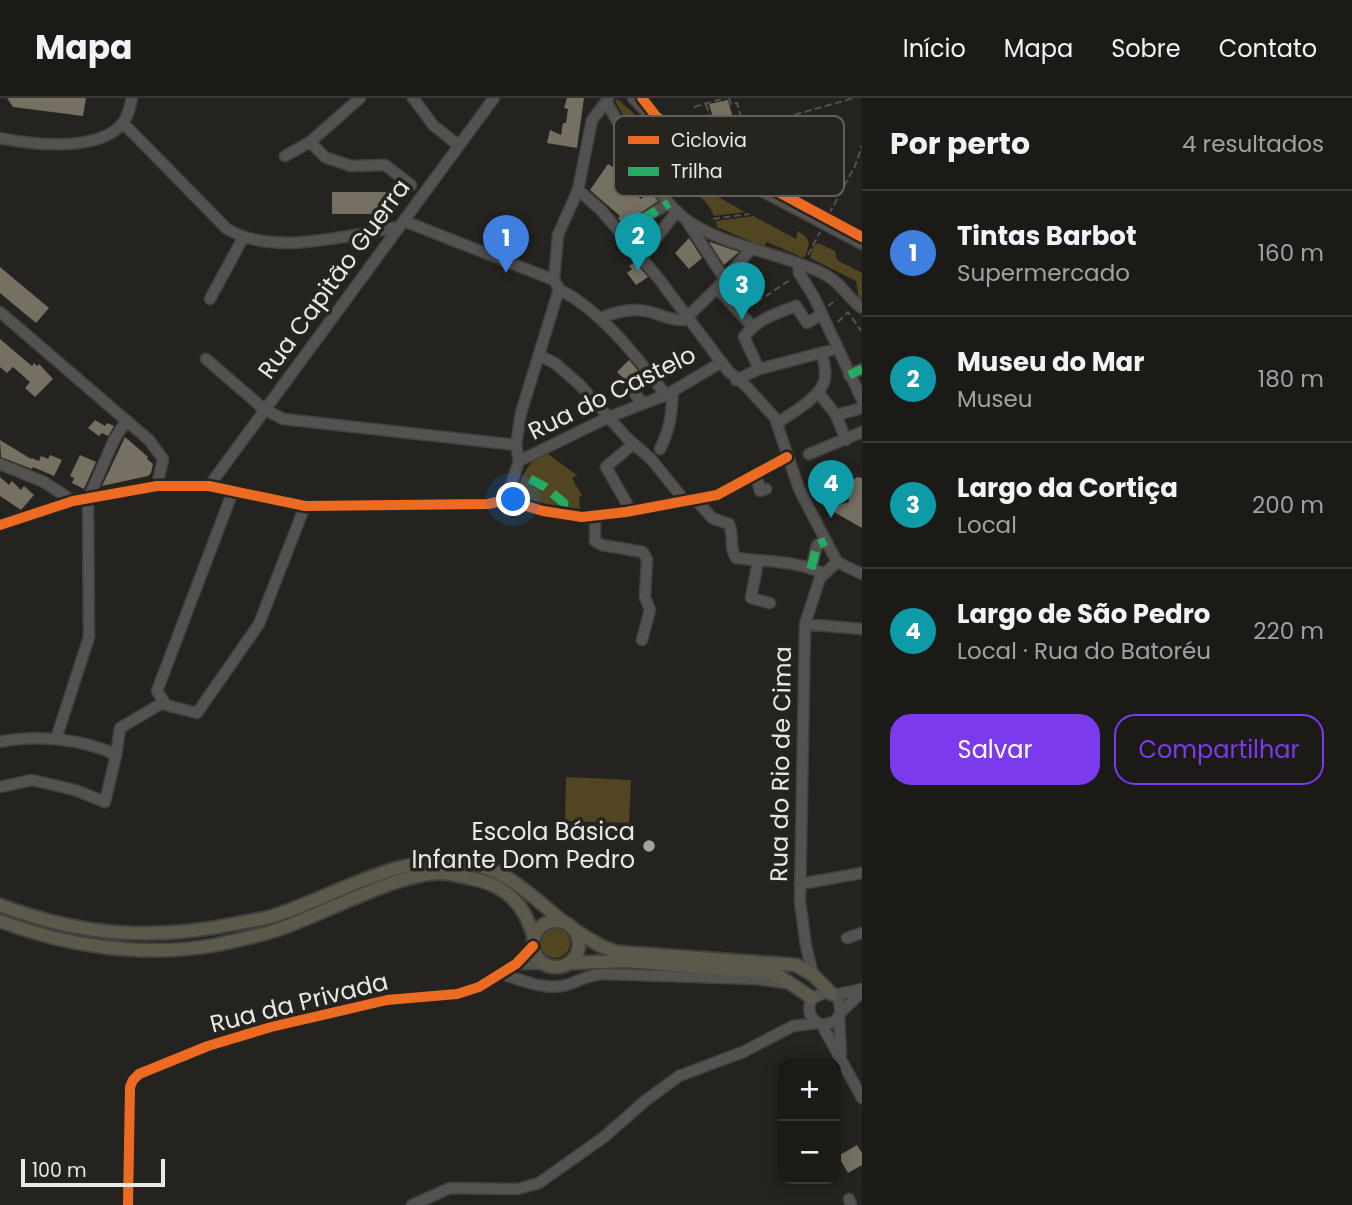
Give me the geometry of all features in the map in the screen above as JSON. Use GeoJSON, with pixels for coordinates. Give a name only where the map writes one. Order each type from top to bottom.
{"type":"FeatureCollection","features":[{"type":"Feature","properties":{"kind":"main road"},"geometry":{"type":"LineString","coordinates":[[0,905],[26,915],[84,929],[143,935],[205,930],[274,916],[405,865],[435,860],[468,863],[494,870],[516,882],[569,926],[579,940],[577,955],[570,963]]}},
{"type":"Feature","properties":{"kind":"main road"},"geometry":{"type":"LineString","coordinates":[[0,921],[24,930],[96,946],[153,950],[212,945],[280,929],[400,882],[425,874],[442,873],[488,882],[507,891],[524,911],[539,959],[544,964],[559,967],[570,963],[626,961],[767,972],[796,986],[811,1001]]}},
{"type":"Feature","properties":{"kind":"main road"},"geometry":{"type":"LineString","coordinates":[[534,942],[543,926],[558,921],[616,952],[796,965],[813,975],[833,994]]}},
{"type":"Feature","properties":{"kind":"street"},"geometry":{"type":"LineString","coordinates":[[0,138],[37,144],[95,140],[109,135],[123,123],[132,98]]}},
{"type":"Feature","properties":{"kind":"street"},"geometry":{"type":"LineString","coordinates":[[285,156],[310,142],[360,98]]}},
{"type":"Feature","properties":{"kind":"street"},"geometry":{"type":"LineString","coordinates":[[412,98],[433,125],[458,145]]}},
{"type":"Feature","properties":{"kind":"street","name":"Rua Capitão Guerra"},"geometry":{"type":"LineString","coordinates":[[209,486],[494,98]]}},
{"type":"Feature","properties":{"kind":"street"},"geometry":{"type":"LineString","coordinates":[[633,98],[650,116]]}},
{"type":"Feature","properties":{"kind":"street"},"geometry":{"type":"LineString","coordinates":[[519,461],[516,445],[521,413],[539,355],[556,284],[558,235],[578,190],[592,120],[607,100],[617,116]]}},
{"type":"Feature","properties":{"kind":"street"},"geometry":{"type":"LineString","coordinates":[[123,123],[227,229],[243,238],[266,243],[306,241],[401,224],[556,284],[600,318],[669,393],[673,413],[660,449]]}},
{"type":"Feature","properties":{"kind":"street"},"geometry":{"type":"LineString","coordinates":[[310,142],[325,157],[351,166],[385,165],[411,185]]}},
{"type":"Feature","properties":{"kind":"street"},"geometry":{"type":"LineString","coordinates":[[578,190],[601,209],[736,380],[745,385],[778,424],[787,457],[822,543],[837,562],[858,572]]}},
{"type":"Feature","properties":{"kind":"street"},"geometry":{"type":"LineString","coordinates":[[665,196],[685,220],[724,278]]}},
{"type":"Feature","properties":{"kind":"street"},"geometry":{"type":"LineString","coordinates":[[773,196],[862,243]]}},
{"type":"Feature","properties":{"kind":"street"},"geometry":{"type":"LineString","coordinates":[[622,236],[638,222],[669,203]]}},
{"type":"Feature","properties":{"kind":"street"},"geometry":{"type":"LineString","coordinates":[[641,258],[677,211]]}},
{"type":"Feature","properties":{"kind":"street"},"geometry":{"type":"LineString","coordinates":[[685,220],[701,229],[823,274],[840,283],[862,308]]}},
{"type":"Feature","properties":{"kind":"street"},"geometry":{"type":"LineString","coordinates":[[210,299],[243,238]]}},
{"type":"Feature","properties":{"kind":"street"},"geometry":{"type":"LineString","coordinates":[[600,318],[634,311],[645,311],[678,320],[687,317],[717,289],[751,248]]}},
{"type":"Feature","properties":{"kind":"street"},"geometry":{"type":"LineString","coordinates":[[801,265],[836,349],[862,400]]}},
{"type":"Feature","properties":{"kind":"street"},"geometry":{"type":"LineString","coordinates":[[717,289],[752,326]]}},
{"type":"Feature","properties":{"kind":"street"},"geometry":{"type":"LineString","coordinates":[[759,369],[744,337],[752,326],[762,319],[796,306],[807,323],[822,313]]}},
{"type":"Feature","properties":{"kind":"street"},"geometry":{"type":"LineString","coordinates":[[0,312],[149,440],[163,459],[157,486]]}},
{"type":"Feature","properties":{"kind":"street"},"geometry":{"type":"LineString","coordinates":[[736,380],[759,369],[836,349]]}},
{"type":"Feature","properties":{"kind":"street"},"geometry":{"type":"LineString","coordinates":[[778,424],[818,392],[826,372],[822,354]]}},
{"type":"Feature","properties":{"kind":"street"},"geometry":{"type":"LineString","coordinates":[[539,355],[564,371],[690,500],[712,518],[729,524],[732,532],[732,553],[736,558],[780,562],[824,574]]}},
{"type":"Feature","properties":{"kind":"street"},"geometry":{"type":"LineString","coordinates":[[206,359],[264,409],[283,419],[516,445]]}},
{"type":"Feature","properties":{"kind":"street","name":"Rua do Castelo"},"geometry":{"type":"LineString","coordinates":[[506,500],[519,461],[610,417],[669,393],[722,362]]}},
{"type":"Feature","properties":{"kind":"street"},"geometry":{"type":"LineString","coordinates":[[849,375],[862,369]]}},
{"type":"Feature","properties":{"kind":"street"},"geometry":{"type":"LineString","coordinates":[[628,386],[643,403]]}},
{"type":"Feature","properties":{"kind":"street"},"geometry":{"type":"LineString","coordinates":[[818,392],[836,415],[846,440]]}},
{"type":"Feature","properties":{"kind":"street"},"geometry":{"type":"LineString","coordinates":[[836,415],[862,408]]}},
{"type":"Feature","properties":{"kind":"street"},"geometry":{"type":"LineString","coordinates":[[56,739],[89,637],[88,499],[114,440],[126,421]]}},
{"type":"Feature","properties":{"kind":"street"},"geometry":{"type":"LineString","coordinates":[[809,454],[862,432]]}},
{"type":"Feature","properties":{"kind":"street"},"geometry":{"type":"LineString","coordinates":[[631,511],[606,467],[633,444]]}},
{"type":"Feature","properties":{"kind":"street"},"geometry":{"type":"LineString","coordinates":[[0,525],[73,501],[157,486],[209,486],[305,506],[488,504],[506,500],[543,511],[582,517],[594,516],[717,495],[787,457]]}},
{"type":"Feature","properties":{"kind":"street"},"geometry":{"type":"LineString","coordinates":[[0,464],[44,482],[73,501]]}},
{"type":"Feature","properties":{"kind":"street"},"geometry":{"type":"LineString","coordinates":[[756,474],[760,491],[766,489]]}},
{"type":"Feature","properties":{"kind":"street"},"geometry":{"type":"LineString","coordinates":[[233,491],[158,691],[166,705],[197,713],[259,624],[305,506]]}},
{"type":"Feature","properties":{"kind":"street"},"geometry":{"type":"LineString","coordinates":[[594,516],[595,541],[602,545],[643,552],[647,560],[645,597],[650,610],[642,640]]}},
{"type":"Feature","properties":{"kind":"street"},"geometry":{"type":"LineString","coordinates":[[811,569],[822,543]]}},
{"type":"Feature","properties":{"kind":"street"},"geometry":{"type":"LineString","coordinates":[[758,561],[751,598],[770,603]]}},
{"type":"Feature","properties":{"kind":"street","name":"Rua do Rio de Cima"},"geometry":{"type":"LineString","coordinates":[[813,975],[806,946],[800,884],[805,624],[824,574],[837,562]]}},
{"type":"Feature","properties":{"kind":"street"},"geometry":{"type":"LineString","coordinates":[[805,624],[862,629]]}},
{"type":"Feature","properties":{"kind":"street"},"geometry":{"type":"LineString","coordinates":[[0,787],[32,780],[75,790],[105,802],[120,727],[164,702]]}},
{"type":"Feature","properties":{"kind":"street"},"geometry":{"type":"LineString","coordinates":[[0,742],[56,739],[99,746],[116,755]]}},
{"type":"Feature","properties":{"kind":"street"},"geometry":{"type":"LineString","coordinates":[[800,884],[862,873]]}},
{"type":"Feature","properties":{"kind":"street"},"geometry":{"type":"LineString","coordinates":[[847,938],[862,933]]}},
{"type":"Feature","properties":{"kind":"street","name":"Rua da Privada"},"geometry":{"type":"LineString","coordinates":[[128,1205],[130,1087],[139,1074],[208,1046],[271,1027],[387,1000],[457,994],[479,987],[516,964],[534,942]]}},
{"type":"Feature","properties":{"kind":"street"},"geometry":{"type":"LineString","coordinates":[[516,964],[544,964]]}},
{"type":"Feature","properties":{"kind":"street"},"geometry":{"type":"LineString","coordinates":[[502,974],[556,987],[588,975],[603,974],[757,979],[796,986]]}},
{"type":"Feature","properties":{"kind":"street"},"geometry":{"type":"LineString","coordinates":[[793,1026],[811,1001],[821,993],[862,991]]}},
{"type":"Feature","properties":{"kind":"street"},"geometry":{"type":"LineString","coordinates":[[412,1205],[450,1188],[518,1189],[539,1183],[604,1138],[645,1101],[679,1076],[743,1052],[793,1026],[832,1024],[862,991]]}},
{"type":"Feature","properties":{"kind":"street"},"geometry":{"type":"LineString","coordinates":[[833,994],[841,1002],[841,1056]]}},
{"type":"Feature","properties":{"kind":"street"},"geometry":{"type":"LineString","coordinates":[[811,1001],[810,1014],[820,1024],[859,1083],[862,1098]]}},
{"type":"Feature","properties":{"kind":"path"},"geometry":{"type":"LineString","coordinates":[[694,107],[727,98],[731,104],[737,103],[740,116]]}},
{"type":"Feature","properties":{"kind":"path"},"geometry":{"type":"LineString","coordinates":[[790,116],[854,98]]}},
{"type":"Feature","properties":{"kind":"path"},"geometry":{"type":"LineString","coordinates":[[706,104],[710,116]]}},
{"type":"Feature","properties":{"kind":"path"},"geometry":{"type":"LineString","coordinates":[[844,186],[861,155],[862,146]]}},
{"type":"Feature","properties":{"kind":"path"},"geometry":{"type":"LineString","coordinates":[[827,217],[839,196]]}},
{"type":"Feature","properties":{"kind":"path"},"geometry":{"type":"LineString","coordinates":[[814,212],[838,225]]}},
{"type":"Feature","properties":{"kind":"path"},"geometry":{"type":"LineString","coordinates":[[713,219],[749,214]]}},
{"type":"Feature","properties":{"kind":"path"},"geometry":{"type":"LineString","coordinates":[[741,313],[801,265],[822,228]]}},
{"type":"Feature","properties":{"kind":"path"},"geometry":{"type":"LineString","coordinates":[[822,313],[846,291]]}},
{"type":"Feature","properties":{"kind":"path"},"geometry":{"type":"LineString","coordinates":[[827,326],[841,320],[848,312],[862,330]]}},
{"type":"Feature","properties":{"kind":"path"},"geometry":{"type":"LineString","coordinates":[[855,323],[857,319]]}},
{"type":"Feature","properties":{"kind":"shaded area"},"geometry":{"type":"Polygon","coordinates":[[[618,99],[637,116],[624,116],[615,101],[618,99]]]}},
{"type":"Feature","properties":{"kind":"shaded area"},"geometry":{"type":"Polygon","coordinates":[[[698,196],[716,196],[745,212],[714,216],[698,196]]]}},
{"type":"Feature","properties":{"kind":"shaded area"},"geometry":{"type":"Polygon","coordinates":[[[753,216],[796,239],[798,231],[803,234],[808,243],[804,258],[767,242],[764,247],[717,227],[716,221],[753,216]]]}},
{"type":"Feature","properties":{"kind":"shaded area"},"geometry":{"type":"Polygon","coordinates":[[[818,243],[835,251],[837,260],[862,273],[862,300],[859,299],[856,281],[810,258],[813,247],[818,243]]]}},
{"type":"Feature","properties":{"kind":"shaded area"},"geometry":{"type":"Polygon","coordinates":[[[545,452],[577,475],[572,478],[582,496],[579,497],[580,509],[540,504],[520,496],[518,490],[524,473],[535,459],[545,452]]]}},
{"type":"Feature","properties":{"kind":"shaded area"},"geometry":{"type":"Polygon","coordinates":[[[566,777],[631,780],[629,823],[565,821],[566,777]]]}},
{"type":"Feature","properties":{"kind":"shaded area"},"geometry":{"type":"Polygon","coordinates":[[[555,928],[566,932],[570,943],[566,954],[555,958],[544,954],[540,943],[544,932],[555,928]]]}},
{"type":"Feature","properties":{"kind":"building"},"geometry":{"type":"Polygon","coordinates":[[[7,98],[86,98],[83,116],[13,107],[7,98]]]}},
{"type":"Feature","properties":{"kind":"building"},"geometry":{"type":"Polygon","coordinates":[[[567,98],[584,98],[577,148],[547,143],[550,130],[561,135],[563,123],[566,123],[568,109],[564,108],[567,98]]]}},
{"type":"Feature","properties":{"kind":"building"},"geometry":{"type":"Polygon","coordinates":[[[728,100],[732,116],[713,116],[709,104],[728,100]]]}},
{"type":"Feature","properties":{"kind":"building"},"geometry":{"type":"Polygon","coordinates":[[[608,164],[614,168],[614,196],[637,196],[641,199],[644,196],[654,196],[658,201],[623,225],[618,218],[620,216],[590,190],[608,164]]]}},
{"type":"Feature","properties":{"kind":"building"},"geometry":{"type":"Polygon","coordinates":[[[332,192],[396,192],[396,214],[332,214],[332,192]]]}},
{"type":"Feature","properties":{"kind":"building"},"geometry":{"type":"Polygon","coordinates":[[[689,238],[702,258],[689,269],[675,253],[689,238]]]}},
{"type":"Feature","properties":{"kind":"building"},"geometry":{"type":"Polygon","coordinates":[[[710,242],[739,252],[724,265],[710,242]]]}},
{"type":"Feature","properties":{"kind":"building"},"geometry":{"type":"Polygon","coordinates":[[[635,262],[648,277],[636,285],[627,273],[632,269],[629,266],[635,262]]]}},
{"type":"Feature","properties":{"kind":"building"},"geometry":{"type":"Polygon","coordinates":[[[0,267],[49,308],[36,323],[0,293],[0,267]]]}},
{"type":"Feature","properties":{"kind":"building"},"geometry":{"type":"Polygon","coordinates":[[[0,339],[32,366],[34,363],[37,366],[39,364],[53,379],[35,397],[25,388],[30,382],[13,367],[7,373],[0,367],[0,339]]]}},
{"type":"Feature","properties":{"kind":"building"},"geometry":{"type":"Polygon","coordinates":[[[629,360],[640,373],[632,380],[625,380],[617,372],[629,360]]]}},
{"type":"Feature","properties":{"kind":"building"},"geometry":{"type":"Polygon","coordinates":[[[95,420],[105,426],[107,423],[114,426],[108,436],[102,433],[99,436],[88,428],[95,420]]]}},
{"type":"Feature","properties":{"kind":"building"},"geometry":{"type":"Polygon","coordinates":[[[125,437],[148,457],[153,464],[151,473],[148,476],[102,486],[125,437]]]}},
{"type":"Feature","properties":{"kind":"building"},"geometry":{"type":"Polygon","coordinates":[[[0,440],[31,459],[39,461],[41,456],[48,459],[50,455],[62,460],[54,476],[33,467],[32,469],[1,457],[0,440]]]}},
{"type":"Feature","properties":{"kind":"building"},"geometry":{"type":"Polygon","coordinates":[[[80,455],[96,462],[84,489],[72,483],[74,478],[70,476],[80,455]]]}},
{"type":"Feature","properties":{"kind":"building"},"geometry":{"type":"Polygon","coordinates":[[[0,477],[9,485],[12,481],[21,490],[24,486],[34,495],[21,510],[0,496],[0,477]]]}},
{"type":"Feature","properties":{"kind":"building"},"geometry":{"type":"Polygon","coordinates":[[[857,477],[862,478],[862,528],[827,508],[849,502],[848,493],[853,490],[847,485],[857,477]]]}},
{"type":"Feature","properties":{"kind":"building"},"geometry":{"type":"Polygon","coordinates":[[[857,1145],[862,1153],[862,1165],[848,1173],[841,1161],[841,1154],[857,1145]]]}},
{"type":"Feature","properties":{"kind":"marked path"},"geometry":{"type":"LineString","coordinates":[[641,258],[622,236],[638,222],[669,203]]}},
{"type":"Feature","properties":{"kind":"marked path"},"geometry":{"type":"LineString","coordinates":[[849,375],[862,369]]}},
{"type":"Feature","properties":{"kind":"marked path"},"geometry":{"type":"LineString","coordinates":[[530,479],[545,487],[564,503],[563,508],[566,509]]}},
{"type":"Feature","properties":{"kind":"marked path"},"geometry":{"type":"LineString","coordinates":[[811,569],[817,545],[826,541]]}},
{"type":"Feature","properties":{"kind":"cycle path"},"geometry":{"type":"LineString","coordinates":[[642,98],[656,116]]}},
{"type":"Feature","properties":{"kind":"cycle path"},"geometry":{"type":"LineString","coordinates":[[786,196],[862,237]]}},
{"type":"Feature","properties":{"kind":"cycle path"},"geometry":{"type":"LineString","coordinates":[[0,525],[73,501],[157,486],[209,486],[305,506],[488,504],[506,500],[543,511],[582,517],[626,512],[717,495],[787,457]]}},
{"type":"Feature","properties":{"kind":"cycle path"},"geometry":{"type":"LineString","coordinates":[[128,1205],[130,1087],[139,1074],[208,1046],[271,1027],[387,1000],[457,994],[479,987],[516,964],[533,946]]}},
{"type":"Feature","properties":{"kind":"place","name":"Museu do Mar"},"geometry":{"type":"Point","coordinates":[638,271]}},
{"type":"Feature","properties":{"kind":"place","name":"Tintas Barbot"},"geometry":{"type":"Point","coordinates":[506,273]}},
{"type":"Feature","properties":{"kind":"place","name":"Largo da Cortiça"},"geometry":{"type":"Point","coordinates":[742,320]}},
{"type":"Feature","properties":{"kind":"place","name":"Largo de São Pedro"},"geometry":{"type":"Point","coordinates":[831,518]}},
{"type":"Feature","properties":{"kind":"place","name":"Escola Básica Infante Dom Pedro"},"geometry":{"type":"Point","coordinates":[649,846]}}]}
